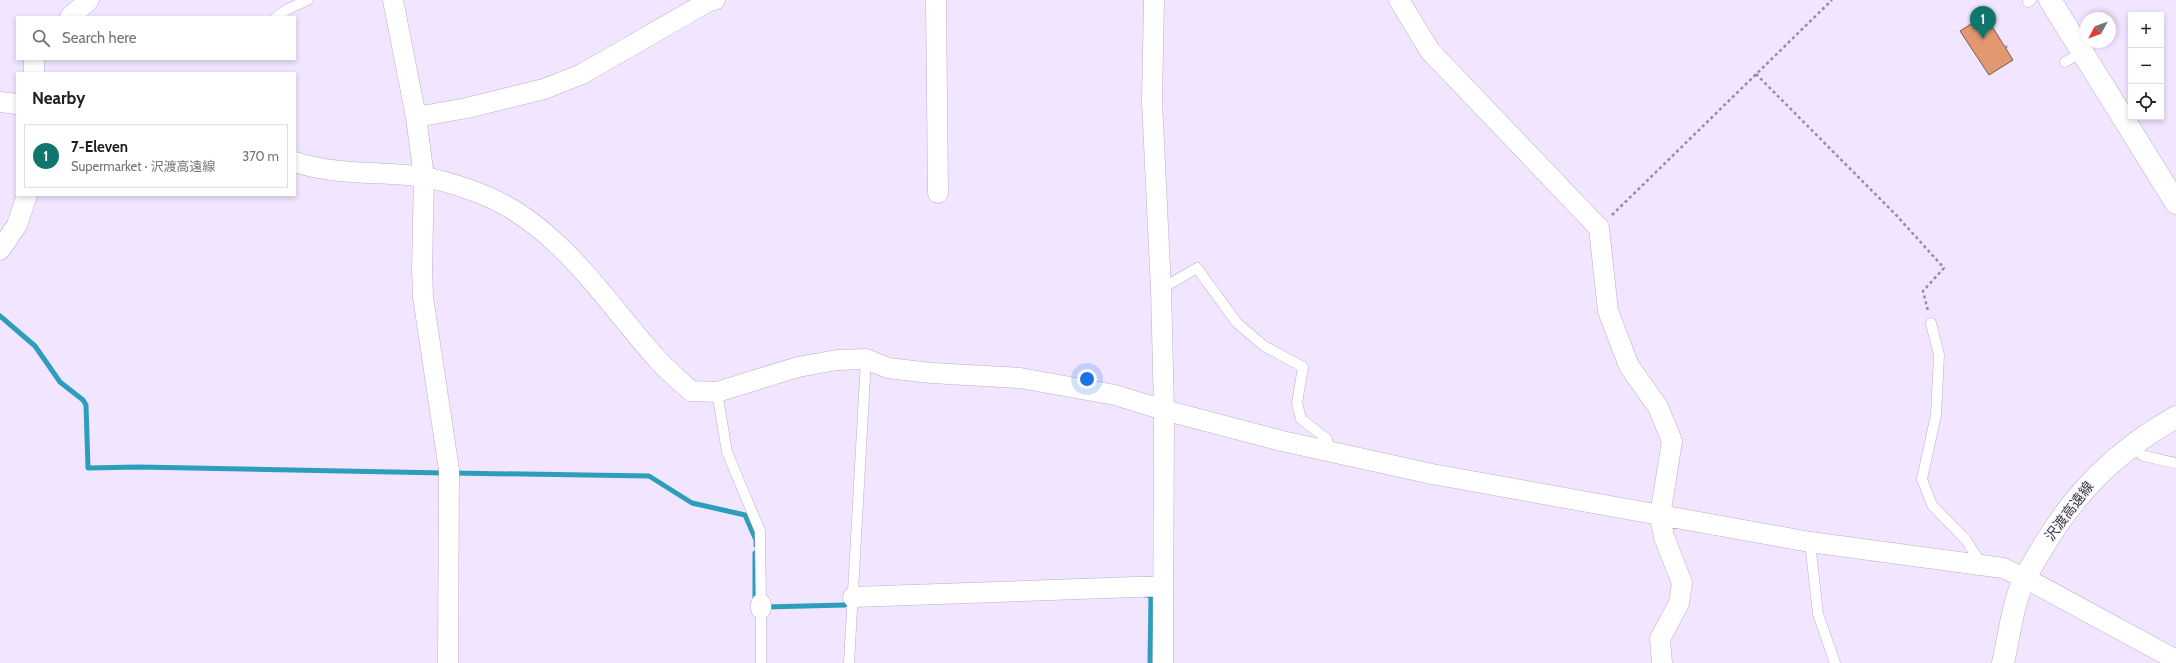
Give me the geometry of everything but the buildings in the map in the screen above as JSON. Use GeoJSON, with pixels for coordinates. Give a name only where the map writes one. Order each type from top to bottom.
{"type":"FeatureCollection","features":[{"type":"Feature","properties":{"kind":"main road"},"geometry":{"type":"LineString","coordinates":[[2050,0],[2074,57],[2176,203]]}},
{"type":"Feature","properties":{"kind":"main road","name":"沢渡高遠線"},"geometry":{"type":"LineString","coordinates":[[2003,663],[2018,595],[2025,578],[2057,523],[2095,476],[2130,447],[2176,417]]}},
{"type":"Feature","properties":{"kind":"street"},"geometry":{"type":"LineString","coordinates":[[71,16],[89,0]]}},
{"type":"Feature","properties":{"kind":"street"},"geometry":{"type":"LineString","coordinates":[[393,0],[416,117],[424,177],[422,270],[423,297],[450,474],[448,663]]}},
{"type":"Feature","properties":{"kind":"street"},"geometry":{"type":"LineString","coordinates":[[416,117],[467,108],[544,89],[582,74],[710,1],[715,0]]}},
{"type":"Feature","properties":{"kind":"street"},"geometry":{"type":"LineString","coordinates":[[936,0],[938,193]]}},
{"type":"Feature","properties":{"kind":"street"},"geometry":{"type":"LineString","coordinates":[[1154,0],[1152,101],[1162,289],[1164,410],[1163,663]]}},
{"type":"Feature","properties":{"kind":"street"},"geometry":{"type":"LineString","coordinates":[[1399,0],[1430,51],[1599,228],[1608,311],[1629,366],[1658,407],[1672,441],[1660,516],[1664,537],[1682,583],[1679,603],[1660,639],[1662,663]]}},
{"type":"Feature","properties":{"kind":"street"},"geometry":{"type":"LineString","coordinates":[[34,60],[34,72]]}},
{"type":"Feature","properties":{"kind":"street"},"geometry":{"type":"LineString","coordinates":[[0,102],[16,104]]}},
{"type":"Feature","properties":{"kind":"street"},"geometry":{"type":"LineString","coordinates":[[296,162],[343,172],[424,177],[476,192],[504,204],[538,226],[569,256],[659,361],[691,391],[717,392],[798,367],[837,360],[866,359],[888,368],[910,371],[1020,378],[1115,395],[1164,410],[1329,451],[1432,474],[1810,542],[2003,568],[2025,578],[2176,660]]}},
{"type":"Feature","properties":{"kind":"street"},"geometry":{"type":"LineString","coordinates":[[0,250],[17,224],[27,196]]}},
{"type":"Feature","properties":{"kind":"street"},"geometry":{"type":"LineString","coordinates":[[853,598],[1163,586]]}},
{"type":"Feature","properties":{"kind":"lane"},"geometry":{"type":"LineString","coordinates":[[278,16],[288,9],[308,0]]}},
{"type":"Feature","properties":{"kind":"lane"},"geometry":{"type":"LineString","coordinates":[[1162,289],[1197,268],[1237,323],[1264,346],[1302,367],[1297,403],[1301,419],[1328,439],[1329,451]]}},
{"type":"Feature","properties":{"kind":"lane"},"geometry":{"type":"LineString","coordinates":[[1931,323],[1939,355],[1936,415],[1922,479],[1932,505],[1966,540],[1982,565]]}},
{"type":"Feature","properties":{"kind":"lane"},"geometry":{"type":"LineString","coordinates":[[849,663],[866,359]]}},
{"type":"Feature","properties":{"kind":"lane"},"geometry":{"type":"LineString","coordinates":[[717,392],[727,452],[760,531],[761,663]]}},
{"type":"Feature","properties":{"kind":"lane"},"geometry":{"type":"LineString","coordinates":[[2130,447],[2144,456],[2176,463]]}},
{"type":"Feature","properties":{"kind":"lane"},"geometry":{"type":"LineString","coordinates":[[1810,542],[1818,614],[1836,663]]}},
{"type":"Feature","properties":{"kind":"path"},"geometry":{"type":"LineString","coordinates":[[1599,228],[1832,0]]}},
{"type":"Feature","properties":{"kind":"path"},"geometry":{"type":"LineString","coordinates":[[1756,74],[1897,216],[1944,268],[1923,291],[1931,323]]}},
{"type":"Feature","properties":{"kind":"waterway"},"geometry":{"type":"LineString","coordinates":[[0,316],[35,346],[60,382],[83,400],[86,405],[88,468],[139,467],[444,473]]}},
{"type":"Feature","properties":{"kind":"waterway"},"geometry":{"type":"LineString","coordinates":[[452,473],[649,476],[692,503],[745,515],[756,540],[756,545]]}},
{"type":"Feature","properties":{"kind":"waterway"},"geometry":{"type":"LineString","coordinates":[[755,553],[755,603]]}},
{"type":"Feature","properties":{"kind":"waterway"},"geometry":{"type":"LineString","coordinates":[[1145,595],[1149,595],[1151,598],[1150,663]]}},
{"type":"Feature","properties":{"kind":"waterway"},"geometry":{"type":"LineString","coordinates":[[765,607],[845,605]]}},
{"type":"Feature","properties":{"kind":"place","name":"7-Eleven"},"geometry":{"type":"Point","coordinates":[1983,39]}}]}
